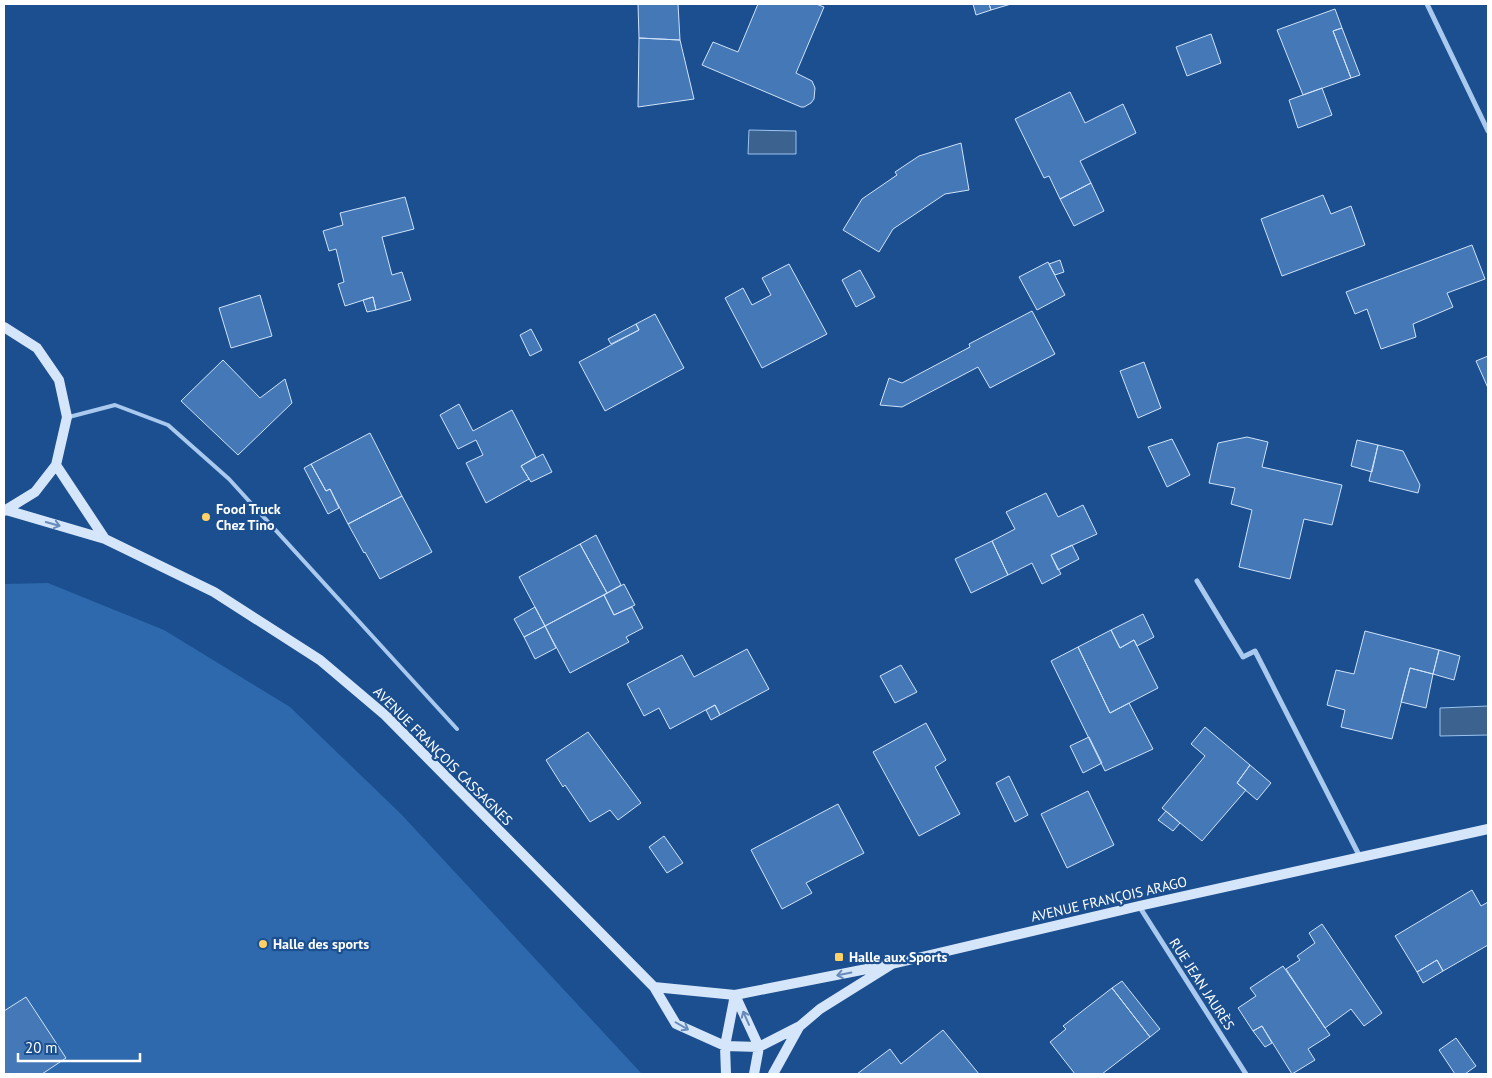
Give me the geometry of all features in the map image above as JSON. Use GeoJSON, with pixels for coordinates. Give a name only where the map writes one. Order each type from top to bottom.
{"type":"FeatureCollection","features":[{"type":"Feature","properties":{"kind":"main road"},"geometry":{"type":"LineString","coordinates":[[4,327],[37,348],[59,380],[67,417],[56,465],[35,492],[5,510]]}},
{"type":"Feature","properties":{"kind":"main road"},"geometry":{"type":"LineString","coordinates":[[56,465],[105,539]]}},
{"type":"Feature","properties":{"kind":"main road","name":"AVENUE FRANÇOIS CASSAGNES"},"geometry":{"type":"LineString","coordinates":[[5,510],[105,539],[214,592],[320,660],[385,715],[654,987],[676,1024],[725,1046],[759,1047],[800,1026],[820,1009],[892,964]]}},
{"type":"Feature","properties":{"kind":"main road","name":"AVENUE FRANÇOIS ARAGO"},"geometry":{"type":"LineString","coordinates":[[735,995],[892,964],[1139,906],[1488,829]]}},
{"type":"Feature","properties":{"kind":"main road"},"geometry":{"type":"LineString","coordinates":[[654,987],[735,995]]}},
{"type":"Feature","properties":{"kind":"main road"},"geometry":{"type":"LineString","coordinates":[[726,1074],[725,1046],[735,995]]}},
{"type":"Feature","properties":{"kind":"main road"},"geometry":{"type":"LineString","coordinates":[[735,995],[759,1047],[754,1074]]}},
{"type":"Feature","properties":{"kind":"main road","name":"AVENUE FRANÇOIS CASSAGNES"},"geometry":{"type":"LineString","coordinates":[[773,1074],[800,1026]]}},
{"type":"Feature","properties":{"kind":"street"},"geometry":{"type":"LineString","coordinates":[[1427,4],[1488,131]]}},
{"type":"Feature","properties":{"kind":"street"},"geometry":{"type":"LineString","coordinates":[[1197,581],[1243,658],[1255,651],[1360,857]]}},
{"type":"Feature","properties":{"kind":"street","name":"RUE JEAN JAURÈS"},"geometry":{"type":"LineString","coordinates":[[1139,906],[1246,1074]]}},
{"type":"Feature","properties":{"kind":"lane"},"geometry":{"type":"LineString","coordinates":[[67,417],[115,405],[168,425],[229,479],[457,729]]}},
{"type":"Feature","properties":{"kind":"shaded area"},"geometry":{"type":"Polygon","coordinates":[[[749,130],[796,131],[796,154],[748,154],[749,130]]]}},
{"type":"Feature","properties":{"kind":"shaded area","name":"Halle des sports"},"geometry":{"type":"Polygon","coordinates":[[[48,583],[164,630],[290,707],[401,814],[642,1074],[4,1074],[4,584],[48,583]]]}},
{"type":"Feature","properties":{"kind":"shaded area"},"geometry":{"type":"Polygon","coordinates":[[[1488,706],[1488,735],[1440,736],[1440,708],[1488,706]]]}},
{"type":"Feature","properties":{"kind":"building"},"geometry":{"type":"Polygon","coordinates":[[[638,4],[678,4],[680,40],[639,38],[638,4]]]}},
{"type":"Feature","properties":{"kind":"building"},"geometry":{"type":"Polygon","coordinates":[[[758,4],[816,4],[824,7],[796,73],[812,81],[815,88],[814,99],[804,107],[702,65],[713,42],[738,52],[758,4]]]}},
{"type":"Feature","properties":{"kind":"building"},"geometry":{"type":"Polygon","coordinates":[[[973,4],[989,4],[991,10],[976,15],[973,4]]]}},
{"type":"Feature","properties":{"kind":"building"},"geometry":{"type":"Polygon","coordinates":[[[989,4],[1011,4],[991,10],[989,4]]]}},
{"type":"Feature","properties":{"kind":"building"},"geometry":{"type":"Polygon","coordinates":[[[1335,9],[1342,28],[1333,31],[1351,78],[1303,95],[1277,30],[1335,9]]]}},
{"type":"Feature","properties":{"kind":"building"},"geometry":{"type":"Polygon","coordinates":[[[1342,28],[1360,75],[1351,78],[1333,31],[1342,28]]]}},
{"type":"Feature","properties":{"kind":"building"},"geometry":{"type":"Polygon","coordinates":[[[1211,34],[1221,63],[1187,76],[1176,47],[1211,34]]]}},
{"type":"Feature","properties":{"kind":"building"},"geometry":{"type":"Polygon","coordinates":[[[639,38],[680,40],[694,99],[638,107],[639,38]]]}},
{"type":"Feature","properties":{"kind":"building"},"geometry":{"type":"Polygon","coordinates":[[[1322,88],[1332,115],[1298,128],[1289,100],[1322,88]]]}},
{"type":"Feature","properties":{"kind":"building"},"geometry":{"type":"Polygon","coordinates":[[[1070,92],[1085,123],[1123,104],[1136,133],[1080,161],[1091,183],[1060,199],[1049,176],[1044,178],[1015,119],[1070,92]]]}},
{"type":"Feature","properties":{"kind":"building"},"geometry":{"type":"Polygon","coordinates":[[[961,143],[969,190],[945,194],[893,229],[879,252],[843,230],[862,199],[897,175],[895,172],[919,156],[961,143]]]}},
{"type":"Feature","properties":{"kind":"building"},"geometry":{"type":"Polygon","coordinates":[[[1091,183],[1104,211],[1074,226],[1060,199],[1091,183]]]}},
{"type":"Feature","properties":{"kind":"building"},"geometry":{"type":"Polygon","coordinates":[[[1323,195],[1331,214],[1351,206],[1365,245],[1282,276],[1261,219],[1323,195]]]}},
{"type":"Feature","properties":{"kind":"building"},"geometry":{"type":"Polygon","coordinates":[[[405,197],[414,229],[382,237],[392,275],[402,272],[411,300],[376,310],[373,297],[345,306],[338,284],[344,282],[336,249],[329,251],[323,231],[343,225],[340,213],[405,197]]]}},
{"type":"Feature","properties":{"kind":"building"},"geometry":{"type":"Polygon","coordinates":[[[1472,245],[1485,279],[1447,293],[1453,307],[1413,324],[1416,337],[1381,349],[1367,309],[1355,314],[1346,292],[1472,245]]]}},
{"type":"Feature","properties":{"kind":"building"},"geometry":{"type":"Polygon","coordinates":[[[1060,260],[1064,272],[1055,275],[1049,264],[1060,260]]]}},
{"type":"Feature","properties":{"kind":"building"},"geometry":{"type":"Polygon","coordinates":[[[1048,262],[1065,295],[1037,310],[1019,277],[1048,262]]]}},
{"type":"Feature","properties":{"kind":"building"},"geometry":{"type":"Polygon","coordinates":[[[789,264],[827,334],[762,368],[725,298],[743,288],[752,305],[771,295],[762,278],[789,264]]]}},
{"type":"Feature","properties":{"kind":"building"},"geometry":{"type":"Polygon","coordinates":[[[860,270],[875,297],[856,307],[842,280],[860,270]]]}},
{"type":"Feature","properties":{"kind":"building"},"geometry":{"type":"Polygon","coordinates":[[[260,295],[272,336],[231,348],[219,308],[260,295]]]}},
{"type":"Feature","properties":{"kind":"building"},"geometry":{"type":"Polygon","coordinates":[[[373,297],[376,310],[367,312],[363,300],[373,297]]]}},
{"type":"Feature","properties":{"kind":"building"},"geometry":{"type":"Polygon","coordinates":[[[1032,311],[1055,354],[990,388],[978,367],[902,407],[880,405],[889,378],[902,383],[970,347],[969,344],[1032,311]]]}},
{"type":"Feature","properties":{"kind":"building"},"geometry":{"type":"Polygon","coordinates":[[[655,314],[684,368],[605,411],[579,362],[639,330],[636,324],[655,314]]]}},
{"type":"Feature","properties":{"kind":"building"},"geometry":{"type":"Polygon","coordinates":[[[636,324],[639,330],[611,344],[608,339],[636,324]]]}},
{"type":"Feature","properties":{"kind":"building"},"geometry":{"type":"Polygon","coordinates":[[[531,329],[542,350],[530,356],[520,335],[531,329]]]}},
{"type":"Feature","properties":{"kind":"building"},"geometry":{"type":"Polygon","coordinates":[[[1488,356],[1488,388],[1476,361],[1488,356]]]}},
{"type":"Feature","properties":{"kind":"building"},"geometry":{"type":"Polygon","coordinates":[[[223,360],[260,398],[285,379],[292,403],[238,455],[181,401],[223,360]]]}},
{"type":"Feature","properties":{"kind":"building"},"geometry":{"type":"Polygon","coordinates":[[[1144,362],[1161,408],[1138,418],[1120,371],[1144,362]]]}},
{"type":"Feature","properties":{"kind":"building"},"geometry":{"type":"Polygon","coordinates":[[[459,404],[473,431],[512,410],[536,457],[521,466],[529,479],[486,503],[466,463],[483,455],[476,440],[458,449],[440,415],[459,404]]]}},
{"type":"Feature","properties":{"kind":"building"},"geometry":{"type":"Polygon","coordinates":[[[370,433],[402,496],[348,524],[330,489],[326,491],[311,464],[370,433]]]}},
{"type":"Feature","properties":{"kind":"building"},"geometry":{"type":"Polygon","coordinates":[[[1247,437],[1268,442],[1262,467],[1342,485],[1332,525],[1304,519],[1290,579],[1239,567],[1252,510],[1231,504],[1235,488],[1209,483],[1218,443],[1247,437]]]}},
{"type":"Feature","properties":{"kind":"building"},"geometry":{"type":"Polygon","coordinates":[[[1172,439],[1190,475],[1167,487],[1148,447],[1172,439]]]}},
{"type":"Feature","properties":{"kind":"building"},"geometry":{"type":"Polygon","coordinates":[[[1357,440],[1378,445],[1372,472],[1351,466],[1357,440]]]}},
{"type":"Feature","properties":{"kind":"building"},"geometry":{"type":"Polygon","coordinates":[[[1378,445],[1403,451],[1420,485],[1418,493],[1369,481],[1378,445]]]}},
{"type":"Feature","properties":{"kind":"building"},"geometry":{"type":"Polygon","coordinates":[[[543,454],[552,472],[531,482],[521,466],[543,454]]]}},
{"type":"Feature","properties":{"kind":"building"},"geometry":{"type":"Polygon","coordinates":[[[311,464],[326,491],[330,489],[339,508],[328,514],[304,468],[311,464]]]}},
{"type":"Feature","properties":{"kind":"building"},"geometry":{"type":"Polygon","coordinates":[[[1046,493],[1058,517],[1083,505],[1097,534],[1051,555],[1061,574],[1042,584],[1032,563],[1008,575],[992,541],[1015,529],[1006,512],[1046,493]]]}},
{"type":"Feature","properties":{"kind":"building"},"geometry":{"type":"Polygon","coordinates":[[[402,496],[432,552],[380,579],[348,524],[402,496]]]}},
{"type":"Feature","properties":{"kind":"building"},"geometry":{"type":"Polygon","coordinates":[[[596,535],[621,585],[607,593],[580,544],[596,535]]]}},
{"type":"Feature","properties":{"kind":"building"},"geometry":{"type":"Polygon","coordinates":[[[992,541],[1008,575],[971,593],[955,559],[992,541]]]}},
{"type":"Feature","properties":{"kind":"building"},"geometry":{"type":"Polygon","coordinates":[[[580,544],[607,593],[545,626],[519,577],[580,544]]]}},
{"type":"Feature","properties":{"kind":"building"},"geometry":{"type":"Polygon","coordinates":[[[1072,545],[1079,559],[1058,570],[1051,555],[1072,545]]]}},
{"type":"Feature","properties":{"kind":"building"},"geometry":{"type":"Polygon","coordinates":[[[624,584],[635,605],[614,615],[604,595],[624,584]]]}},
{"type":"Feature","properties":{"kind":"building"},"geometry":{"type":"Polygon","coordinates":[[[604,595],[614,615],[632,607],[643,628],[626,637],[629,642],[570,673],[545,626],[604,595]]]}},
{"type":"Feature","properties":{"kind":"building"},"geometry":{"type":"Polygon","coordinates":[[[535,607],[545,626],[524,637],[514,619],[535,607]]]}},
{"type":"Feature","properties":{"kind":"building"},"geometry":{"type":"Polygon","coordinates":[[[1143,614],[1154,637],[1137,646],[1134,640],[1120,648],[1111,630],[1143,614]]]}},
{"type":"Feature","properties":{"kind":"building"},"geometry":{"type":"Polygon","coordinates":[[[545,626],[556,648],[535,659],[524,637],[545,626]]]}},
{"type":"Feature","properties":{"kind":"building"},"geometry":{"type":"Polygon","coordinates":[[[1111,630],[1120,648],[1134,640],[1158,688],[1110,713],[1078,647],[1111,630]]]}},
{"type":"Feature","properties":{"kind":"building"},"geometry":{"type":"Polygon","coordinates":[[[1365,631],[1439,650],[1433,674],[1410,668],[1392,739],[1341,727],[1345,710],[1327,705],[1336,670],[1354,674],[1365,631]]]}},
{"type":"Feature","properties":{"kind":"building"},"geometry":{"type":"Polygon","coordinates":[[[1078,647],[1110,713],[1129,703],[1153,749],[1105,771],[1051,661],[1078,647]]]}},
{"type":"Feature","properties":{"kind":"building"},"geometry":{"type":"Polygon","coordinates":[[[747,649],[769,689],[720,715],[715,705],[670,729],[659,708],[644,716],[627,684],[682,655],[694,677],[747,649]]]}},
{"type":"Feature","properties":{"kind":"building"},"geometry":{"type":"Polygon","coordinates":[[[1439,650],[1460,656],[1454,680],[1433,674],[1439,650]]]}},
{"type":"Feature","properties":{"kind":"building"},"geometry":{"type":"Polygon","coordinates":[[[901,665],[917,692],[895,703],[880,676],[901,665]]]}},
{"type":"Feature","properties":{"kind":"building"},"geometry":{"type":"Polygon","coordinates":[[[1410,668],[1433,674],[1426,708],[1401,702],[1410,668]]]}},
{"type":"Feature","properties":{"kind":"building"},"geometry":{"type":"Polygon","coordinates":[[[715,705],[720,715],[711,720],[706,710],[715,705]]]}},
{"type":"Feature","properties":{"kind":"building"},"geometry":{"type":"Polygon","coordinates":[[[926,723],[946,760],[935,767],[960,814],[919,836],[873,752],[926,723]]]}},
{"type":"Feature","properties":{"kind":"building"},"geometry":{"type":"Polygon","coordinates":[[[1205,727],[1250,765],[1237,783],[1246,790],[1202,841],[1162,808],[1205,756],[1191,744],[1205,727]]]}},
{"type":"Feature","properties":{"kind":"building"},"geometry":{"type":"Polygon","coordinates":[[[588,732],[641,803],[618,820],[610,810],[590,822],[565,785],[563,787],[546,760],[588,732]]]}},
{"type":"Feature","properties":{"kind":"building"},"geometry":{"type":"Polygon","coordinates":[[[1089,737],[1102,763],[1083,773],[1070,746],[1089,737]]]}},
{"type":"Feature","properties":{"kind":"building"},"geometry":{"type":"Polygon","coordinates":[[[1250,765],[1271,783],[1257,800],[1237,783],[1250,765]]]}},
{"type":"Feature","properties":{"kind":"building"},"geometry":{"type":"Polygon","coordinates":[[[1009,776],[1028,815],[1015,822],[996,783],[1009,776]]]}},
{"type":"Feature","properties":{"kind":"building"},"geometry":{"type":"Polygon","coordinates":[[[1088,791],[1114,845],[1067,868],[1041,814],[1088,791]]]}},
{"type":"Feature","properties":{"kind":"building"},"geometry":{"type":"Polygon","coordinates":[[[838,804],[864,853],[806,883],[812,893],[782,909],[751,850],[838,804]]]}},
{"type":"Feature","properties":{"kind":"building"},"geometry":{"type":"Polygon","coordinates":[[[1166,811],[1180,823],[1173,831],[1158,820],[1166,811]]]}},
{"type":"Feature","properties":{"kind":"building"},"geometry":{"type":"Polygon","coordinates":[[[664,836],[683,863],[667,873],[649,847],[664,836]]]}},
{"type":"Feature","properties":{"kind":"building"},"geometry":{"type":"Polygon","coordinates":[[[1472,890],[1481,906],[1488,902],[1488,945],[1443,971],[1437,960],[1417,972],[1395,936],[1472,890]]]}},
{"type":"Feature","properties":{"kind":"building"},"geometry":{"type":"Polygon","coordinates":[[[1322,924],[1382,1013],[1364,1026],[1351,1009],[1325,1028],[1286,969],[1300,960],[1297,956],[1315,943],[1309,933],[1322,924]]]}},
{"type":"Feature","properties":{"kind":"building"},"geometry":{"type":"Polygon","coordinates":[[[1437,960],[1443,971],[1423,983],[1417,972],[1437,960]]]}},
{"type":"Feature","properties":{"kind":"building"},"geometry":{"type":"Polygon","coordinates":[[[1283,966],[1330,1035],[1308,1049],[1315,1060],[1292,1074],[1262,1026],[1253,1031],[1238,1008],[1256,996],[1250,988],[1283,966]]]}},
{"type":"Feature","properties":{"kind":"building"},"geometry":{"type":"Polygon","coordinates":[[[1122,981],[1160,1029],[1150,1037],[1112,988],[1122,981]]]}},
{"type":"Feature","properties":{"kind":"building"},"geometry":{"type":"Polygon","coordinates":[[[1112,988],[1150,1037],[1102,1074],[1075,1074],[1050,1042],[1066,1029],[1063,1026],[1112,988]]]}},
{"type":"Feature","properties":{"kind":"building"},"geometry":{"type":"Polygon","coordinates":[[[26,997],[66,1058],[42,1074],[4,1074],[4,1011],[26,997]]]}},
{"type":"Feature","properties":{"kind":"building"},"geometry":{"type":"Polygon","coordinates":[[[1262,1026],[1272,1043],[1265,1047],[1253,1031],[1262,1026]]]}},
{"type":"Feature","properties":{"kind":"building"},"geometry":{"type":"Polygon","coordinates":[[[943,1030],[979,1074],[857,1074],[890,1049],[901,1064],[943,1030]]]}},
{"type":"Feature","properties":{"kind":"building"},"geometry":{"type":"Polygon","coordinates":[[[1456,1038],[1476,1066],[1465,1074],[1455,1074],[1439,1050],[1456,1038]]]}},
{"type":"Feature","properties":{"kind":"place","name":"Food Truck Chez Tino"},"geometry":{"type":"Point","coordinates":[206,517]}},
{"type":"Feature","properties":{"kind":"place","name":"Halle des sports"},"geometry":{"type":"Point","coordinates":[263,944]}},
{"type":"Feature","properties":{"kind":"place","name":"Halle aux Sports"},"geometry":{"type":"Point","coordinates":[839,957]}}]}
